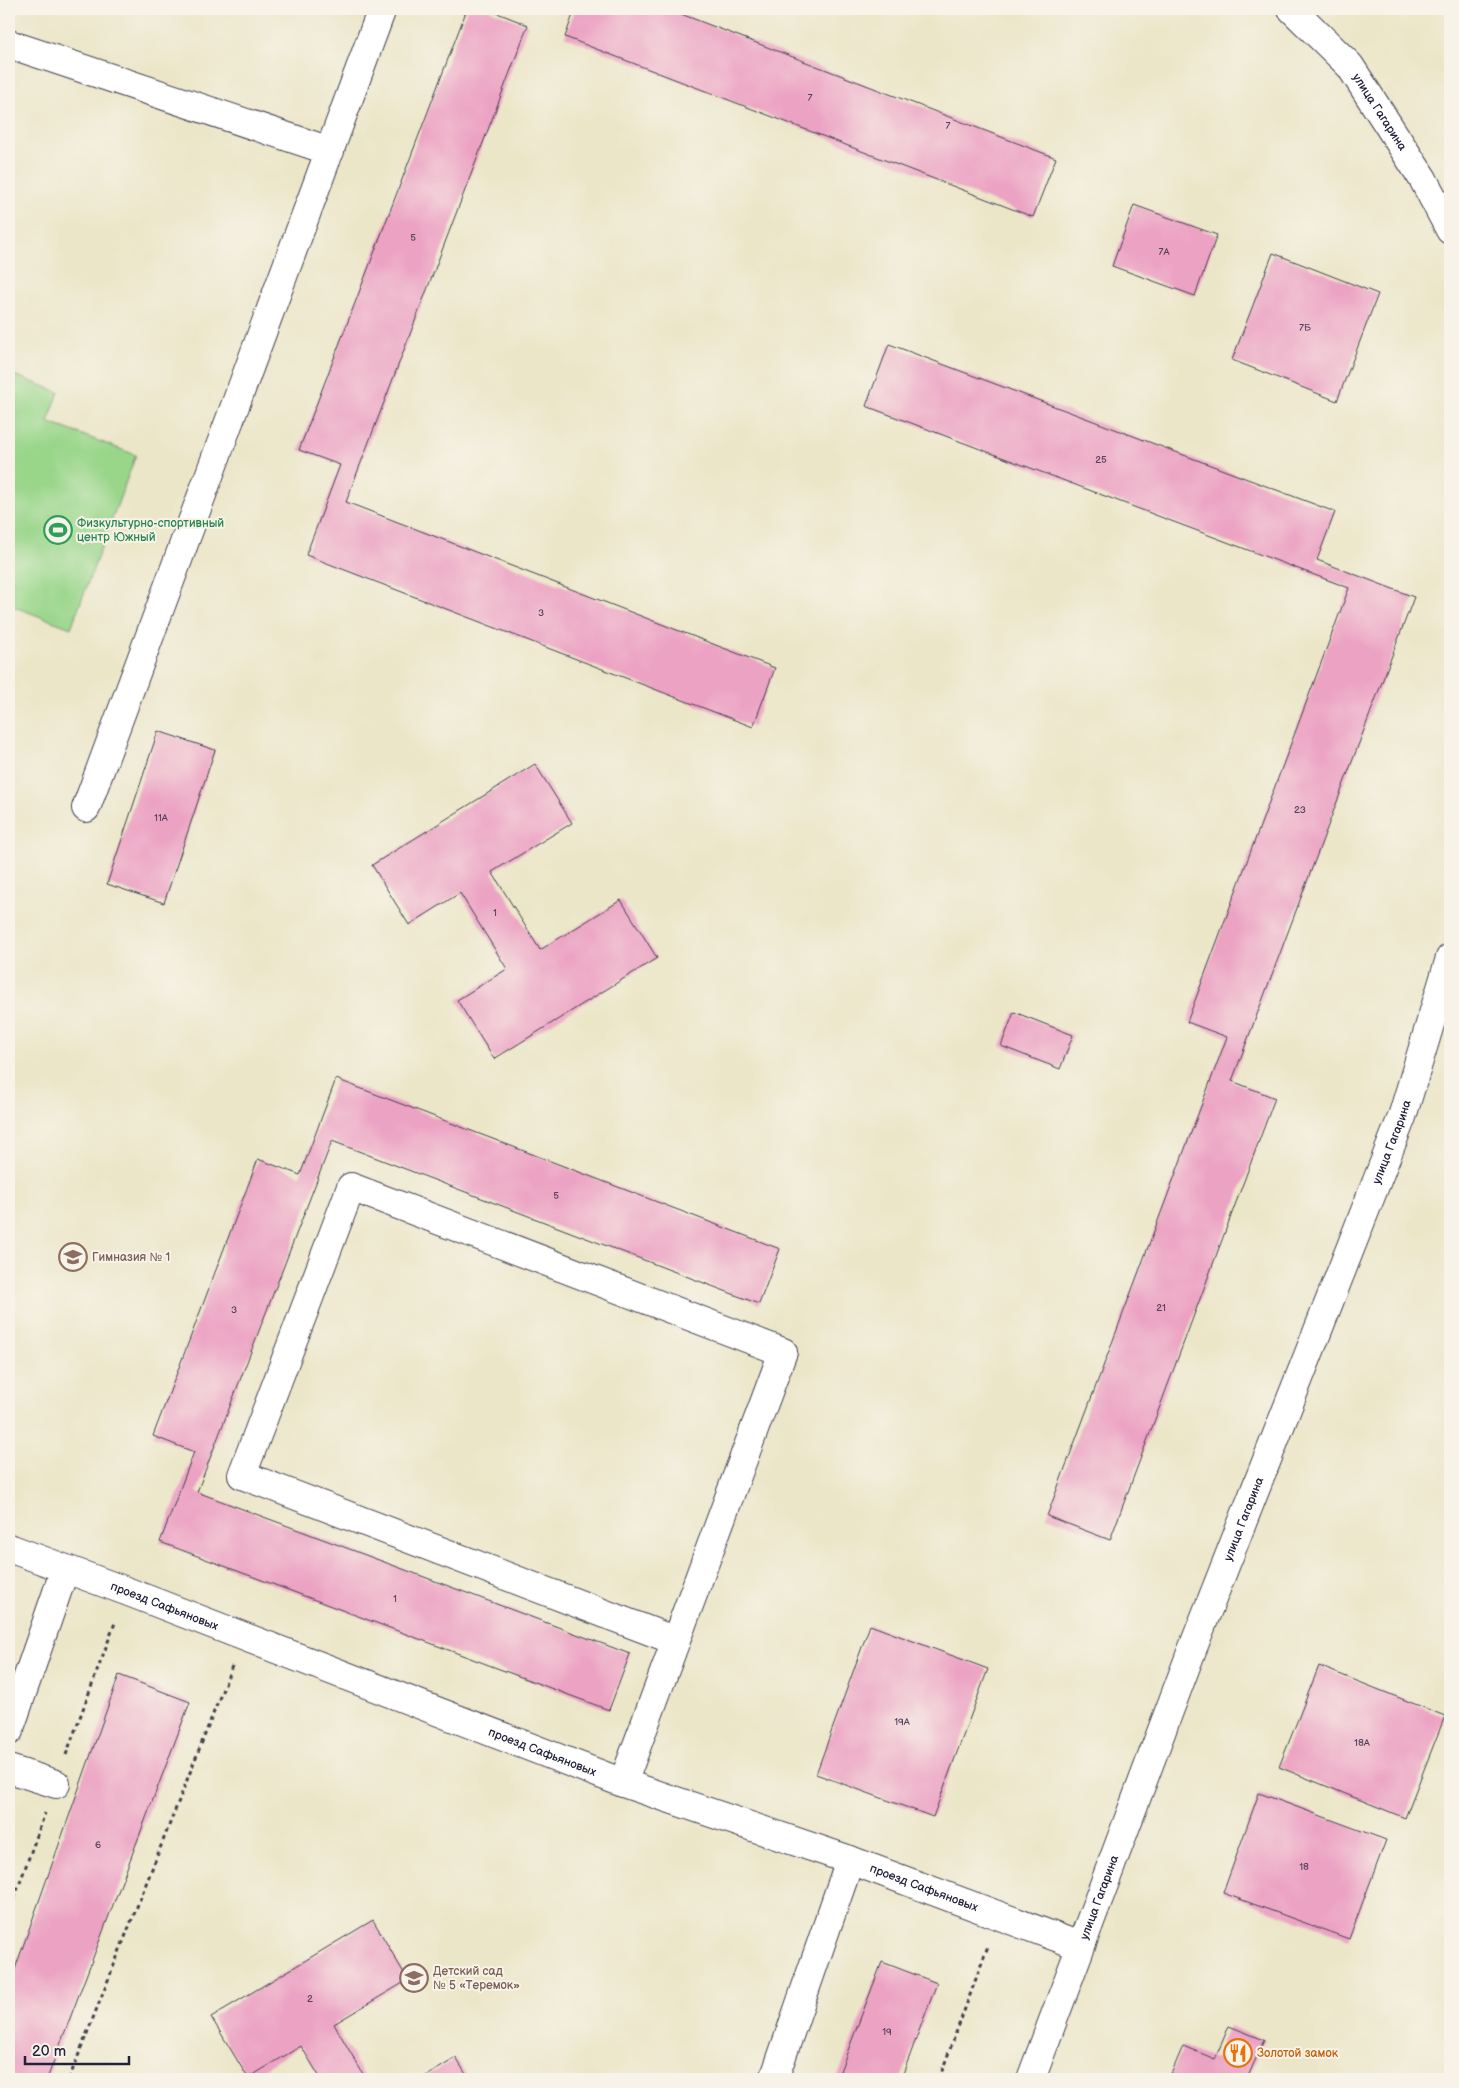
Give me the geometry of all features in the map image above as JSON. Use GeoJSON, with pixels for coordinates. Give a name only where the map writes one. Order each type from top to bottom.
{"type":"FeatureCollection","features":[{"type":"Feature","properties":{"kind":"street"},"geometry":{"type":"LineString","coordinates":[[86,808],[382,9]]}},
{"type":"Feature","properties":{"kind":"street","name":"улица Гагарина"},"geometry":{"type":"LineString","coordinates":[[1292,9],[1350,66],[1423,179],[1450,230]]}},
{"type":"Feature","properties":{"kind":"street"},"geometry":{"type":"LineString","coordinates":[[9,44],[330,151]]}},
{"type":"Feature","properties":{"kind":"street","name":"улица Гагарина"},"geometry":{"type":"LineString","coordinates":[[1031,2079],[1192,1650],[1402,1117],[1450,958]]}},
{"type":"Feature","properties":{"kind":"street"},"geometry":{"type":"LineString","coordinates":[[623,1783],[676,1641],[783,1352],[351,1187],[242,1475],[676,1641]]}},
{"type":"Feature","properties":{"kind":"street","name":"проезд Сафьяновых"},"geometry":{"type":"LineString","coordinates":[[9,1548],[623,1783],[850,1860],[1080,1946]]}},
{"type":"Feature","properties":{"kind":"street"},"geometry":{"type":"LineString","coordinates":[[9,1731],[65,1569]]}},
{"type":"Feature","properties":{"kind":"street"},"geometry":{"type":"LineString","coordinates":[[9,1770],[56,1784]]}},
{"type":"Feature","properties":{"kind":"street"},"geometry":{"type":"LineString","coordinates":[[774,2079],[850,1860]]}},
{"type":"Feature","properties":{"kind":"path"},"geometry":{"type":"LineString","coordinates":[[68,2079],[244,1637]]}},
{"type":"Feature","properties":{"kind":"path"},"geometry":{"type":"LineString","coordinates":[[939,2079],[1000,1915]]}},
{"type":"Feature","properties":{"kind":"green space","name":"Физкультурно-спортивный центр Южный"},"geometry":{"type":"Polygon","coordinates":[[[9,373],[59,392],[48,422],[136,455],[71,628],[9,605],[9,373]]]}},
{"type":"Feature","properties":{"kind":"building"},"geometry":{"type":"Polygon","coordinates":[[[467,9],[487,9],[528,25],[346,502],[775,668],[753,727],[306,555],[340,465],[299,450],[467,9]]]}},
{"type":"Feature","properties":{"kind":"building"},"geometry":{"type":"Polygon","coordinates":[[[575,9],[668,9],[1056,158],[1033,217],[565,37],[575,9]]]}},
{"type":"Feature","properties":{"kind":"building"},"geometry":{"type":"Polygon","coordinates":[[[1134,205],[1217,235],[1195,296],[1112,266],[1134,205]]]}},
{"type":"Feature","properties":{"kind":"building"},"geometry":{"type":"Polygon","coordinates":[[[1273,253],[1378,294],[1337,401],[1232,360],[1273,253]]]}},
{"type":"Feature","properties":{"kind":"building"},"geometry":{"type":"Polygon","coordinates":[[[889,344],[1335,512],[1317,560],[1414,597],[1232,1081],[1275,1098],[1110,1540],[1047,1516],[1227,1037],[1187,1022],[1349,588],[866,406],[889,344]]]}},
{"type":"Feature","properties":{"kind":"building"},"geometry":{"type":"Polygon","coordinates":[[[158,731],[215,750],[164,903],[107,884],[158,731]]]}},
{"type":"Feature","properties":{"kind":"building"},"geometry":{"type":"Polygon","coordinates":[[[535,764],[572,823],[492,872],[540,950],[621,900],[657,958],[494,1059],[457,1000],[507,969],[460,893],[409,925],[372,865],[535,764]]]}},
{"type":"Feature","properties":{"kind":"building"},"geometry":{"type":"Polygon","coordinates":[[[1014,1012],[1073,1035],[1060,1069],[1001,1046],[1014,1012]]]}},
{"type":"Feature","properties":{"kind":"building"},"geometry":{"type":"Polygon","coordinates":[[[336,1079],[780,1249],[759,1304],[332,1141],[197,1492],[630,1654],[609,1710],[160,1542],[194,1452],[153,1436],[258,1159],[300,1175],[336,1079]]]}},
{"type":"Feature","properties":{"kind":"building"},"geometry":{"type":"Polygon","coordinates":[[[870,1625],[988,1669],[933,1817],[816,1774],[870,1625]]]}},
{"type":"Feature","properties":{"kind":"building"},"geometry":{"type":"Polygon","coordinates":[[[1319,1666],[1445,1716],[1405,1818],[1279,1767],[1319,1666]]]}},
{"type":"Feature","properties":{"kind":"building"},"geometry":{"type":"Polygon","coordinates":[[[119,1675],[190,1702],[47,2079],[9,2079],[9,1986],[119,1675]]]}},
{"type":"Feature","properties":{"kind":"building"},"geometry":{"type":"Polygon","coordinates":[[[1259,1793],[1386,1840],[1349,1939],[1223,1893],[1259,1793]]]}},
{"type":"Feature","properties":{"kind":"building"},"geometry":{"type":"Polygon","coordinates":[[[373,1920],[408,1980],[334,2024],[366,2079],[321,2079],[301,2046],[248,2078],[211,2017],[373,1920]]]}},
{"type":"Feature","properties":{"kind":"building"},"geometry":{"type":"Polygon","coordinates":[[[882,1962],[937,1983],[901,2079],[837,2079],[882,1962]]]}},
{"type":"Feature","properties":{"kind":"building","name":"Золотой замок"},"geometry":{"type":"Polygon","coordinates":[[[1229,2026],[1264,2040],[1247,2079],[1169,2079],[1183,2046],[1215,2059],[1229,2026]]]}},
{"type":"Feature","properties":{"kind":"building"},"geometry":{"type":"Polygon","coordinates":[[[456,2058],[469,2079],[421,2079],[456,2058]]]}},
{"type":"Feature","properties":{"kind":"place","name":"Физкультурно-спортивный центр Южный"},"geometry":{"type":"Point","coordinates":[58,530]}},
{"type":"Feature","properties":{"kind":"place","name":"Гимназия № 1"},"geometry":{"type":"Point","coordinates":[73,1257]}},
{"type":"Feature","properties":{"kind":"place","name":"Детский сад № 5 «Теремок»"},"geometry":{"type":"Point","coordinates":[414,1978]}},
{"type":"Feature","properties":{"kind":"place","name":"Золотой замок"},"geometry":{"type":"Point","coordinates":[1238,2053]}}]}
